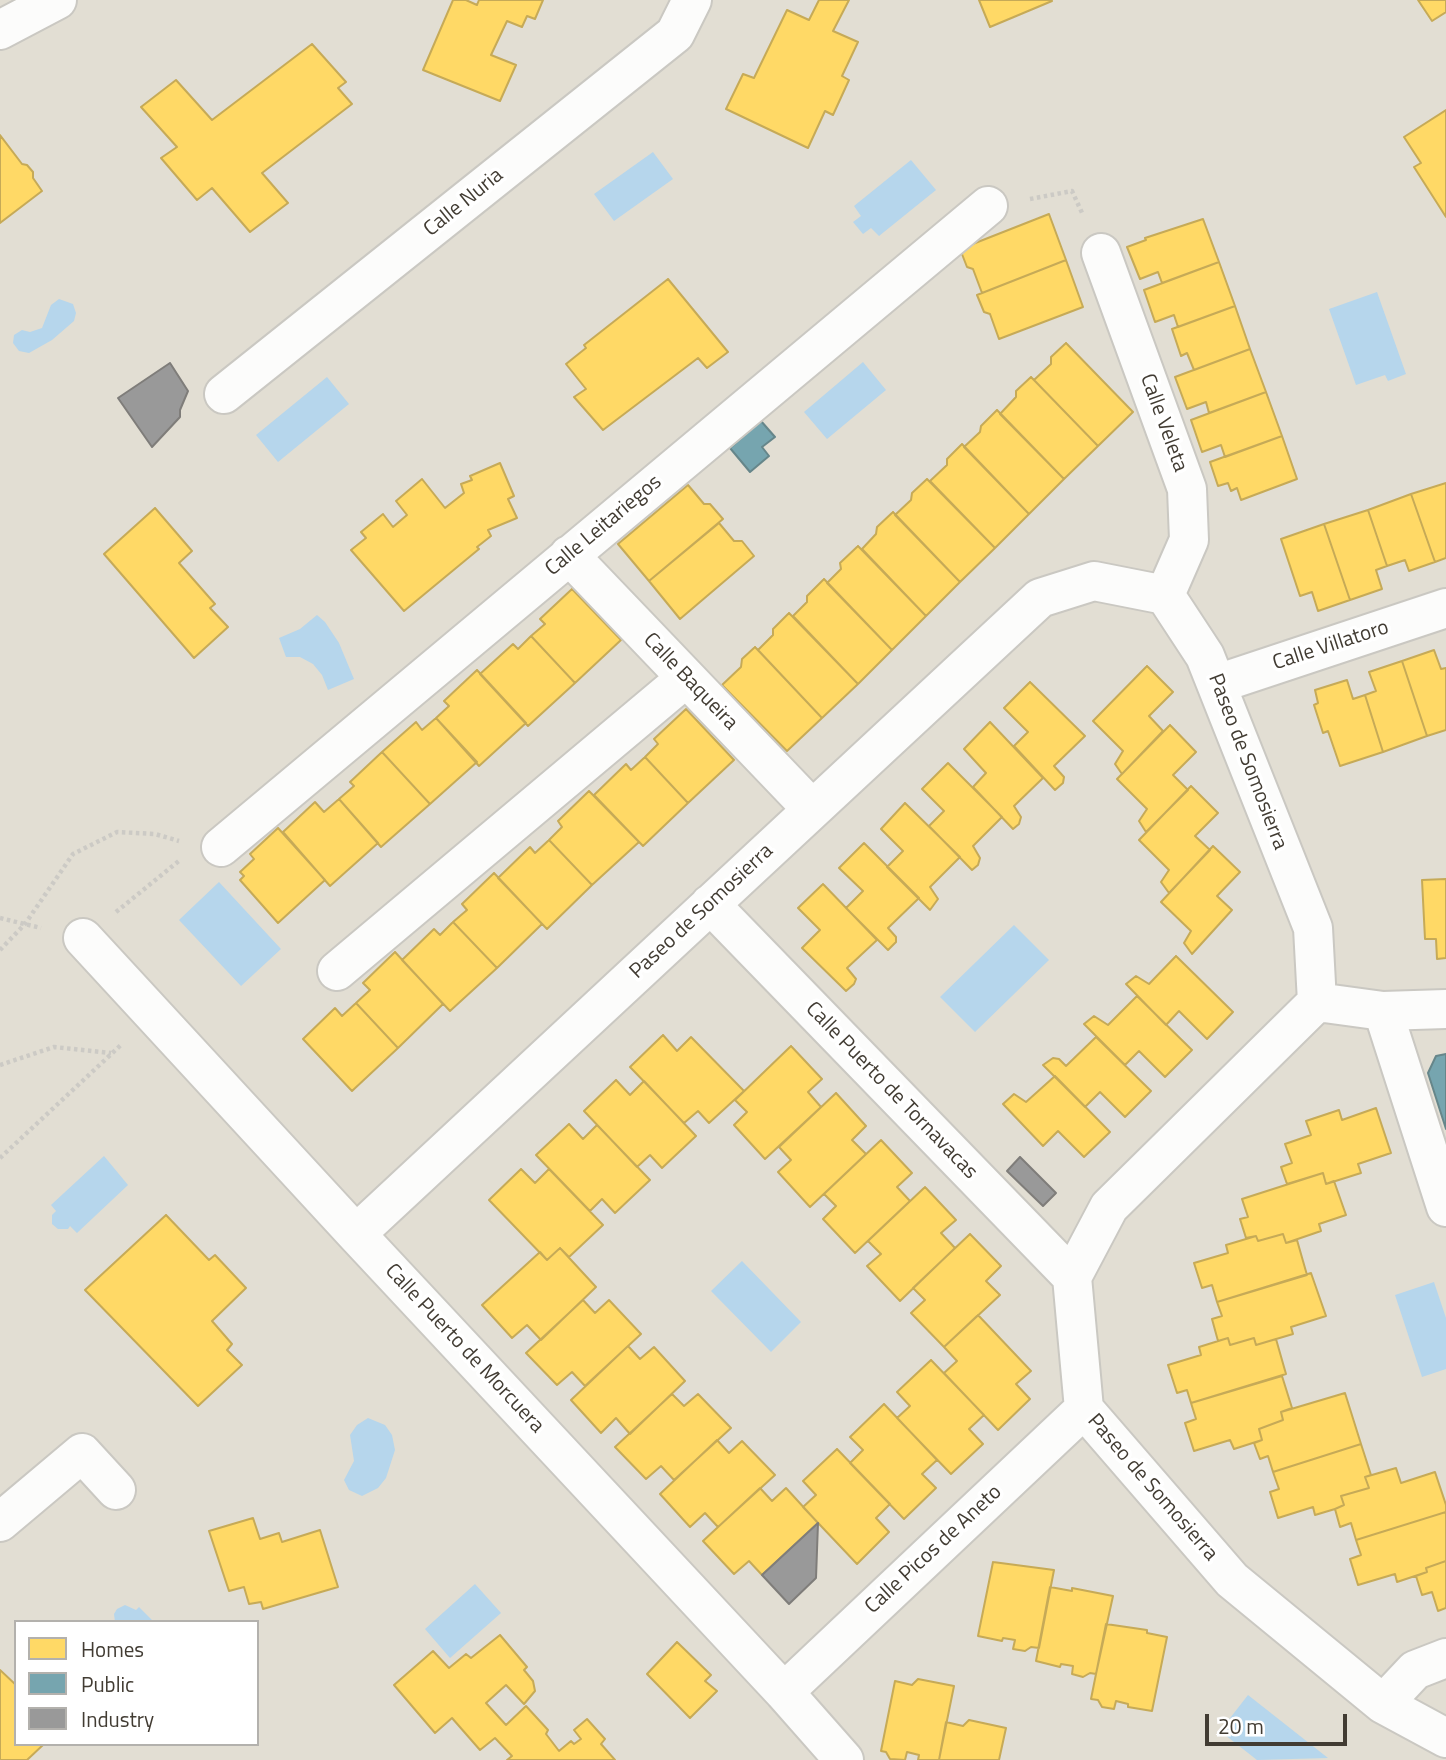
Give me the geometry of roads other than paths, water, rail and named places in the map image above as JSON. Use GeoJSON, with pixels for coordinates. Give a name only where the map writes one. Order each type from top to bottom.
{"type":"FeatureCollection","features":[{"type":"Feature","properties":{"kind":"street"},"geometry":{"type":"LineString","coordinates":[[0,30],[57,0]]}},
{"type":"Feature","properties":{"kind":"street","name":"Calle Nuria"},"geometry":{"type":"LineString","coordinates":[[224,394],[675,34],[692,0]]}},
{"type":"Feature","properties":{"kind":"street","name":"Calle Leitariegos"},"geometry":{"type":"LineString","coordinates":[[203,845],[569,555],[988,206]]}},
{"type":"Feature","properties":{"kind":"street","name":"Calle Veleta"},"geometry":{"type":"LineString","coordinates":[[1101,253],[1186,489],[1189,540],[1165,594]]}},
{"type":"Feature","properties":{"kind":"street","name":"Calle Baqueira"},"geometry":{"type":"LineString","coordinates":[[569,555],[812,809]]}},
{"type":"Feature","properties":{"kind":"street","name":"Paseo de Somosierra"},"geometry":{"type":"LineString","coordinates":[[356,1234],[1040,598],[1094,581],[1165,594],[1205,656],[1312,928],[1317,1002]]}},
{"type":"Feature","properties":{"kind":"street","name":"Calle Villatoro"},"geometry":{"type":"LineString","coordinates":[[1217,684],[1446,608]]}},
{"type":"Feature","properties":{"kind":"street"},"geometry":{"type":"LineString","coordinates":[[337,971],[686,678]]}},
{"type":"Feature","properties":{"kind":"street","name":"Calle Puerto de Tornavacas"},"geometry":{"type":"LineString","coordinates":[[710,904],[1072,1277]]}},
{"type":"Feature","properties":{"kind":"street","name":"Calle Puerto de Morcuera"},"geometry":{"type":"LineString","coordinates":[[83,938],[784,1692],[844,1760]]}},
{"type":"Feature","properties":{"kind":"street"},"geometry":{"type":"LineString","coordinates":[[1072,1277],[1109,1207],[1317,1002],[1382,1011],[1446,1009]]}},
{"type":"Feature","properties":{"kind":"street"},"geometry":{"type":"LineString","coordinates":[[1382,1011],[1446,1207]]}},
{"type":"Feature","properties":{"kind":"street","name":"Paseo de Somosierra"},"geometry":{"type":"LineString","coordinates":[[1072,1277],[1084,1409],[1232,1580],[1383,1704],[1446,1738]]}},
{"type":"Feature","properties":{"kind":"street","name":"Calle Picos de Aneto"},"geometry":{"type":"LineString","coordinates":[[784,1692],[1084,1409]]}},
{"type":"Feature","properties":{"kind":"street"},"geometry":{"type":"LineString","coordinates":[[0,1522],[82,1453],[116,1490]]}},
{"type":"Feature","properties":{"kind":"street"},"geometry":{"type":"LineString","coordinates":[[1383,1704],[1415,1670],[1446,1658]]}},
{"type":"Feature","properties":{"kind":"water"},"geometry":{"type":"Polygon","coordinates":[[[653,152],[673,179],[614,221],[594,194],[653,152]]]}},
{"type":"Feature","properties":{"kind":"water"},"geometry":{"type":"Polygon","coordinates":[[[911,160],[936,190],[879,236],[871,228],[863,234],[853,222],[861,216],[854,206],[911,160]]]}},
{"type":"Feature","properties":{"kind":"water"},"geometry":{"type":"Polygon","coordinates":[[[1377,292],[1406,374],[1388,381],[1385,375],[1356,385],[1329,309],[1377,292]]]}},
{"type":"Feature","properties":{"kind":"water"},"geometry":{"type":"Polygon","coordinates":[[[59,299],[73,304],[76,313],[74,321],[52,340],[29,353],[19,351],[13,343],[14,335],[22,330],[30,332],[42,328],[51,305],[59,299]]]}},
{"type":"Feature","properties":{"kind":"water"},"geometry":{"type":"Polygon","coordinates":[[[863,362],[886,390],[827,439],[804,412],[863,362]]]}},
{"type":"Feature","properties":{"kind":"water"},"geometry":{"type":"Polygon","coordinates":[[[327,377],[349,404],[278,462],[256,435],[327,377]]]}},
{"type":"Feature","properties":{"kind":"water"},"geometry":{"type":"Polygon","coordinates":[[[317,615],[339,643],[354,679],[328,690],[322,675],[313,664],[300,657],[286,657],[279,638],[300,629],[317,615]]]}},
{"type":"Feature","properties":{"kind":"water"},"geometry":{"type":"Polygon","coordinates":[[[219,882],[281,949],[241,986],[179,920],[219,882]]]}},
{"type":"Feature","properties":{"kind":"water"},"geometry":{"type":"Polygon","coordinates":[[[1014,925],[1049,960],[975,1032],[940,997],[1014,925]]]}},
{"type":"Feature","properties":{"kind":"water"},"geometry":{"type":"Polygon","coordinates":[[[104,1156],[128,1185],[77,1233],[70,1226],[68,1229],[58,1229],[52,1224],[52,1215],[56,1211],[51,1205],[104,1156]]]}},
{"type":"Feature","properties":{"kind":"water"},"geometry":{"type":"Polygon","coordinates":[[[742,1261],[801,1322],[771,1352],[711,1291],[742,1261]]]}},
{"type":"Feature","properties":{"kind":"water"},"geometry":{"type":"Polygon","coordinates":[[[1434,1282],[1446,1318],[1446,1369],[1422,1377],[1395,1295],[1434,1282]]]}},
{"type":"Feature","properties":{"kind":"water"},"geometry":{"type":"Polygon","coordinates":[[[368,1418],[385,1425],[392,1435],[395,1450],[386,1478],[378,1488],[362,1496],[349,1490],[344,1480],[354,1461],[350,1435],[357,1425],[368,1418]]]}},
{"type":"Feature","properties":{"kind":"water"},"geometry":{"type":"Polygon","coordinates":[[[475,1584],[501,1613],[450,1658],[425,1629],[475,1584]]]}},
{"type":"Feature","properties":{"kind":"water"},"geometry":{"type":"Polygon","coordinates":[[[125,1605],[136,1610],[139,1607],[152,1620],[115,1620],[117,1609],[125,1605]]]}},
{"type":"Feature","properties":{"kind":"water"},"geometry":{"type":"Polygon","coordinates":[[[1248,1695],[1328,1758],[1257,1760],[1220,1731],[1248,1695]]]}}]}
